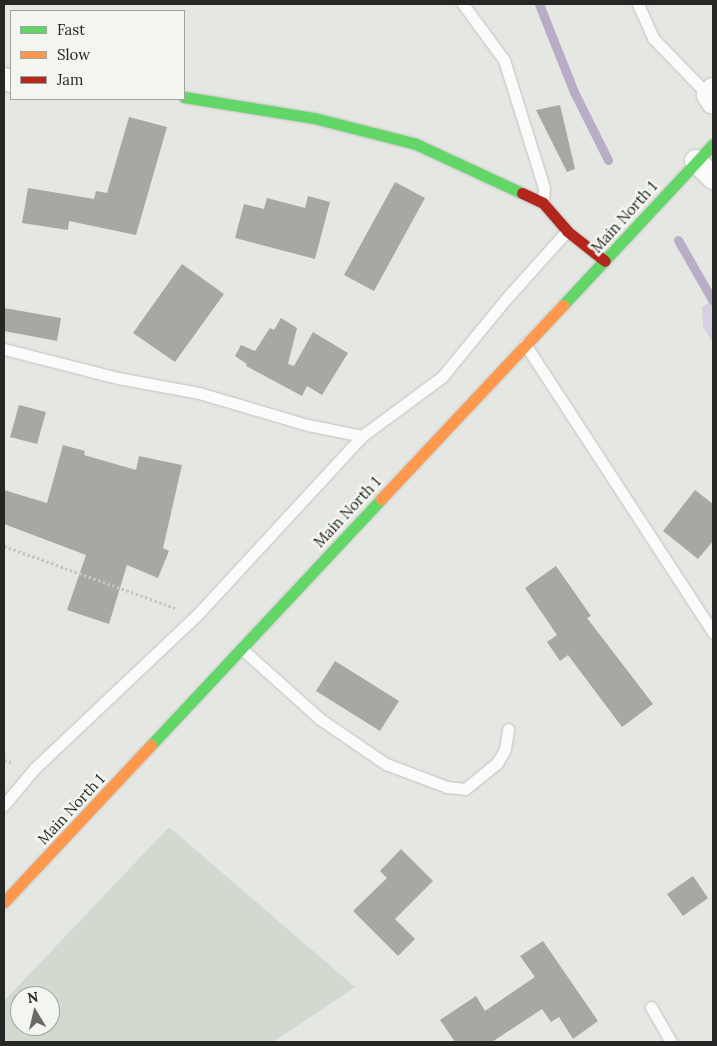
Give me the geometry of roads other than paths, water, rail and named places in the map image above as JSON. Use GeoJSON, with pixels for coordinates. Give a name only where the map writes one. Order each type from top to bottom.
{"type":"FeatureCollection","features":[{"type":"Feature","properties":{"kind":"main road"},"geometry":{"type":"LineString","coordinates":[[185,97],[314,118],[416,144],[543,203],[567,231],[605,261]]}},
{"type":"Feature","properties":{"kind":"main road","name":"Main North 1"},"geometry":{"type":"LineString","coordinates":[[4,902],[240,647],[713,144]]}},
{"type":"Feature","properties":{"kind":"street"},"geometry":{"type":"LineString","coordinates":[[696,161],[713,178]]}},
{"type":"Feature","properties":{"kind":"lane"},"geometry":{"type":"LineString","coordinates":[[463,4],[504,60],[544,188],[543,203]]}},
{"type":"Feature","properties":{"kind":"lane"},"geometry":{"type":"LineString","coordinates":[[638,4],[653,38],[711,96]]}},
{"type":"Feature","properties":{"kind":"lane"},"geometry":{"type":"LineString","coordinates":[[4,806],[34,769],[196,616],[362,436],[442,377],[505,300],[567,231]]}},
{"type":"Feature","properties":{"kind":"lane"},"geometry":{"type":"LineString","coordinates":[[525,344],[713,632]]}},
{"type":"Feature","properties":{"kind":"lane"},"geometry":{"type":"LineString","coordinates":[[4,349],[118,378],[199,393],[308,425],[362,436]]}},
{"type":"Feature","properties":{"kind":"lane"},"geometry":{"type":"LineString","coordinates":[[240,647],[320,719],[386,764],[446,787],[464,789],[486,774],[505,749],[508,729]]}},
{"type":"Feature","properties":{"kind":"lane"},"geometry":{"type":"LineString","coordinates":[[651,1007],[671,1042]]}},
{"type":"Feature","properties":{"kind":"waterway"},"geometry":{"type":"LineString","coordinates":[[539,4],[574,92],[608,160]]}},
{"type":"Feature","properties":{"kind":"waterway"},"geometry":{"type":"LineString","coordinates":[[678,240],[713,301]]}}]}
